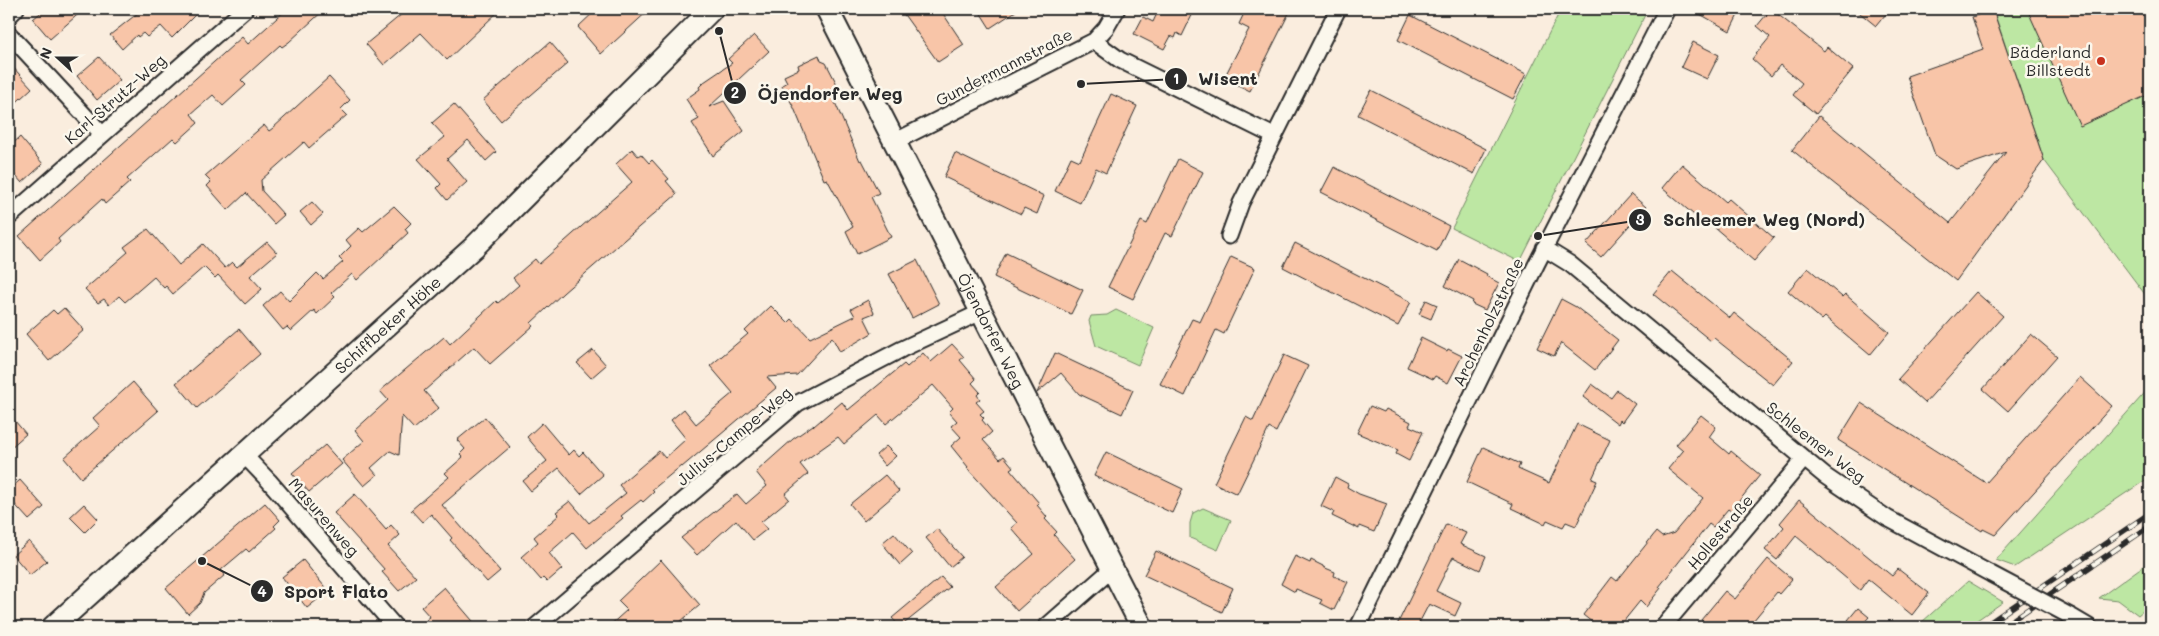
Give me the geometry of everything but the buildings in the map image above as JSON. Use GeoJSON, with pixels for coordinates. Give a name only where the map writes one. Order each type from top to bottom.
{"type":"FeatureCollection","features":[{"type":"Feature","properties":{"kind":"main road","name":"Schiffbeker Höhe"},"geometry":{"type":"LineString","coordinates":[[53,627],[474,248],[712,9]]}},
{"type":"Feature","properties":{"kind":"main road","name":"Öjendorfer Weg"},"geometry":{"type":"LineString","coordinates":[[826,9],[1142,627]]}},
{"type":"Feature","properties":{"kind":"street"},"geometry":{"type":"LineString","coordinates":[[9,16],[16,9]]}},
{"type":"Feature","properties":{"kind":"street","name":"Karl-Strutz-Weg"},"geometry":{"type":"LineString","coordinates":[[9,218],[245,9]]}},
{"type":"Feature","properties":{"kind":"street","name":"Gundermannstraße"},"geometry":{"type":"LineString","coordinates":[[894,142],[1094,41],[1106,28],[1117,9]]}},
{"type":"Feature","properties":{"kind":"street"},"geometry":{"type":"LineString","coordinates":[[1229,236],[1241,203],[1338,9]]}},
{"type":"Feature","properties":{"kind":"street","name":"Archenholzstraße"},"geometry":{"type":"LineString","coordinates":[[1358,627],[1544,248],[1667,9]]}},
{"type":"Feature","properties":{"kind":"street"},"geometry":{"type":"LineString","coordinates":[[9,34],[102,134]]}},
{"type":"Feature","properties":{"kind":"street"},"geometry":{"type":"LineString","coordinates":[[1094,41],[1120,60],[1274,136]]}},
{"type":"Feature","properties":{"kind":"street","name":"Schleemer Weg"},"geometry":{"type":"LineString","coordinates":[[1544,248],[1570,264],[1673,347],[1804,459],[1887,518],[2089,627]]}},
{"type":"Feature","properties":{"kind":"street","name":"Julius-Campe-Weg"},"geometry":{"type":"LineString","coordinates":[[535,627],[798,403],[902,349],[981,312]]}},
{"type":"Feature","properties":{"kind":"street","name":"Masurenweg"},"geometry":{"type":"LineString","coordinates":[[244,455],[269,481],[395,627]]}},
{"type":"Feature","properties":{"kind":"street","name":"Hollestraße"},"geometry":{"type":"LineString","coordinates":[[1663,627],[1804,459]]}},
{"type":"Feature","properties":{"kind":"street"},"geometry":{"type":"LineString","coordinates":[[1046,627],[1112,569]]}},
{"type":"Feature","properties":{"kind":"green space"},"geometry":{"type":"Polygon","coordinates":[[[1561,9],[1648,9],[1520,262],[1452,228],[1561,9]]]}},
{"type":"Feature","properties":{"kind":"green space"},"geometry":{"type":"Polygon","coordinates":[[[1993,9],[2150,9],[2150,301],[2044,160],[1993,9]]]}},
{"type":"Feature","properties":{"kind":"green space"},"geometry":{"type":"Polygon","coordinates":[[[1116,310],[1154,328],[1138,365],[1096,346],[1089,321],[1091,316],[1107,315],[1116,310]]]}},
{"type":"Feature","properties":{"kind":"green space"},"geometry":{"type":"Polygon","coordinates":[[[2150,387],[2150,477],[2015,567],[1996,560],[2150,387]]]}},
{"type":"Feature","properties":{"kind":"green space"},"geometry":{"type":"Polygon","coordinates":[[[1203,508],[1231,520],[1218,550],[1190,538],[1190,523],[1193,513],[1203,508]]]}},
{"type":"Feature","properties":{"kind":"green space"},"geometry":{"type":"Polygon","coordinates":[[[2150,561],[2150,605],[2138,615],[2118,600],[2099,598],[2150,561]]]}},
{"type":"Feature","properties":{"kind":"green space"},"geometry":{"type":"Polygon","coordinates":[[[1968,581],[2003,602],[1967,627],[1913,627],[1922,622],[1968,581]]]}},
{"type":"Feature","properties":{"kind":"railway"},"geometry":{"type":"LineString","coordinates":[[1983,627],[2150,513]]}},
{"type":"Feature","properties":{"kind":"railway"},"geometry":{"type":"LineString","coordinates":[[2002,627],[2150,526]]}},
{"type":"Feature","properties":{"kind":"place","name":"Öjendorfer Weg"},"geometry":{"type":"Point","coordinates":[719,31]}},
{"type":"Feature","properties":{"kind":"place","name":"Bäderland Billstedt"},"geometry":{"type":"Point","coordinates":[2101,61]}},
{"type":"Feature","properties":{"kind":"place","name":"Wisent"},"geometry":{"type":"Point","coordinates":[1081,84]}},
{"type":"Feature","properties":{"kind":"place","name":"Schleemer Weg (Nord)"},"geometry":{"type":"Point","coordinates":[1538,236]}},
{"type":"Feature","properties":{"kind":"place","name":"Sport Flato"},"geometry":{"type":"Point","coordinates":[202,561]}}]}
